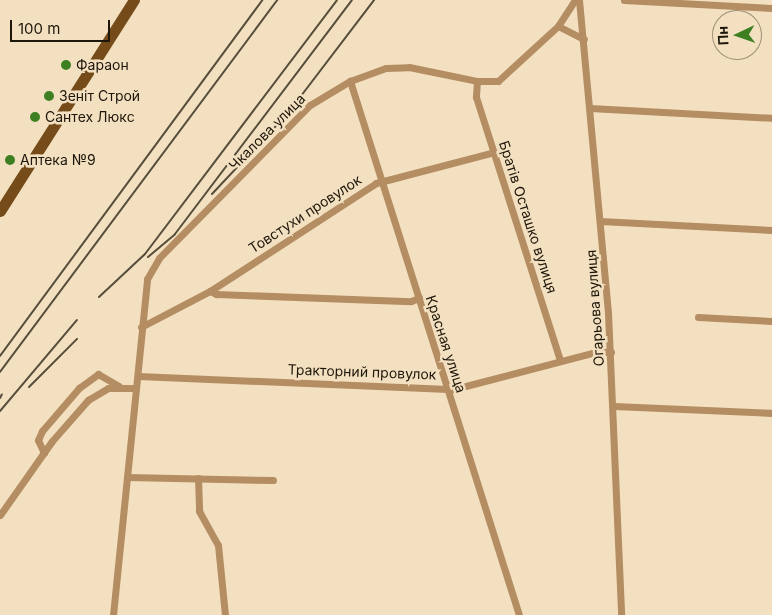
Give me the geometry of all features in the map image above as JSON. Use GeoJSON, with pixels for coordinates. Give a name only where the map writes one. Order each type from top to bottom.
{"type":"FeatureCollection","features":[{"type":"Feature","properties":{"kind":"main road"},"geometry":{"type":"LineString","coordinates":[[0,212],[134,0]]}},
{"type":"Feature","properties":{"kind":"street","name":"Чкалова улица"},"geometry":{"type":"LineString","coordinates":[[113,615],[147,279],[159,258],[310,104],[350,81],[386,68],[409,67],[477,81],[498,81],[558,26],[575,0]]}},
{"type":"Feature","properties":{"kind":"street","name":"Огарьова вулиця"},"geometry":{"type":"LineString","coordinates":[[580,0],[611,352],[621,615]]}},
{"type":"Feature","properties":{"kind":"street"},"geometry":{"type":"LineString","coordinates":[[624,0],[772,8]]}},
{"type":"Feature","properties":{"kind":"street"},"geometry":{"type":"LineString","coordinates":[[558,26],[584,39]]}},
{"type":"Feature","properties":{"kind":"street","name":"Красная улица"},"geometry":{"type":"LineString","coordinates":[[350,81],[519,615]]}},
{"type":"Feature","properties":{"kind":"street","name":"Братів Осташко вулиця"},"geometry":{"type":"LineString","coordinates":[[477,81],[476,97],[560,361]]}},
{"type":"Feature","properties":{"kind":"street"},"geometry":{"type":"LineString","coordinates":[[590,108],[772,118]]}},
{"type":"Feature","properties":{"kind":"street","name":"Товстухи провулок"},"geometry":{"type":"LineString","coordinates":[[141,327],[210,291],[382,182],[494,152]]}},
{"type":"Feature","properties":{"kind":"street"},"geometry":{"type":"LineString","coordinates":[[600,221],[772,230]]}},
{"type":"Feature","properties":{"kind":"street"},"geometry":{"type":"LineString","coordinates":[[210,291],[216,294],[411,301],[419,298]]}},
{"type":"Feature","properties":{"kind":"street"},"geometry":{"type":"LineString","coordinates":[[698,317],[772,320]]}},
{"type":"Feature","properties":{"kind":"street","name":"Тракторний провулок"},"geometry":{"type":"LineString","coordinates":[[138,376],[447,388],[560,361],[611,352]]}},
{"type":"Feature","properties":{"kind":"street"},"geometry":{"type":"LineString","coordinates":[[44,453],[38,440],[42,431],[79,388],[98,374],[119,386],[136,388]]}},
{"type":"Feature","properties":{"kind":"street"},"geometry":{"type":"LineString","coordinates":[[0,515],[44,453],[88,400],[119,386]]}},
{"type":"Feature","properties":{"kind":"street"},"geometry":{"type":"LineString","coordinates":[[614,406],[772,413]]}},
{"type":"Feature","properties":{"kind":"street"},"geometry":{"type":"LineString","coordinates":[[127,477],[272,480]]}},
{"type":"Feature","properties":{"kind":"street"},"geometry":{"type":"LineString","coordinates":[[198,478],[199,510],[218,545],[225,615]]}},
{"type":"Feature","properties":{"kind":"railway"},"geometry":{"type":"LineString","coordinates":[[0,356],[262,0]]}},
{"type":"Feature","properties":{"kind":"railway"},"geometry":{"type":"LineString","coordinates":[[0,372],[277,0]]}},
{"type":"Feature","properties":{"kind":"railway"},"geometry":{"type":"LineString","coordinates":[[99,297],[145,254],[337,0]]}},
{"type":"Feature","properties":{"kind":"railway"},"geometry":{"type":"LineString","coordinates":[[148,257],[175,234],[352,0]]}},
{"type":"Feature","properties":{"kind":"railway"},"geometry":{"type":"LineString","coordinates":[[212,194],[288,113],[374,0]]}},
{"type":"Feature","properties":{"kind":"railway"},"geometry":{"type":"LineString","coordinates":[[0,411],[77,320]]}},
{"type":"Feature","properties":{"kind":"railway"},"geometry":{"type":"LineString","coordinates":[[29,387],[77,339]]}},
{"type":"Feature","properties":{"kind":"railway"},"geometry":{"type":"LineString","coordinates":[[0,398],[2,394]]}},
{"type":"Feature","properties":{"kind":"place","name":"Фараон"},"geometry":{"type":"Point","coordinates":[66,65]}},
{"type":"Feature","properties":{"kind":"place","name":"Зеніт Строй"},"geometry":{"type":"Point","coordinates":[49,96]}},
{"type":"Feature","properties":{"kind":"place","name":"Сантех Люкс"},"geometry":{"type":"Point","coordinates":[35,117]}},
{"type":"Feature","properties":{"kind":"place","name":"Аптека №9"},"geometry":{"type":"Point","coordinates":[10,160]}}]}
